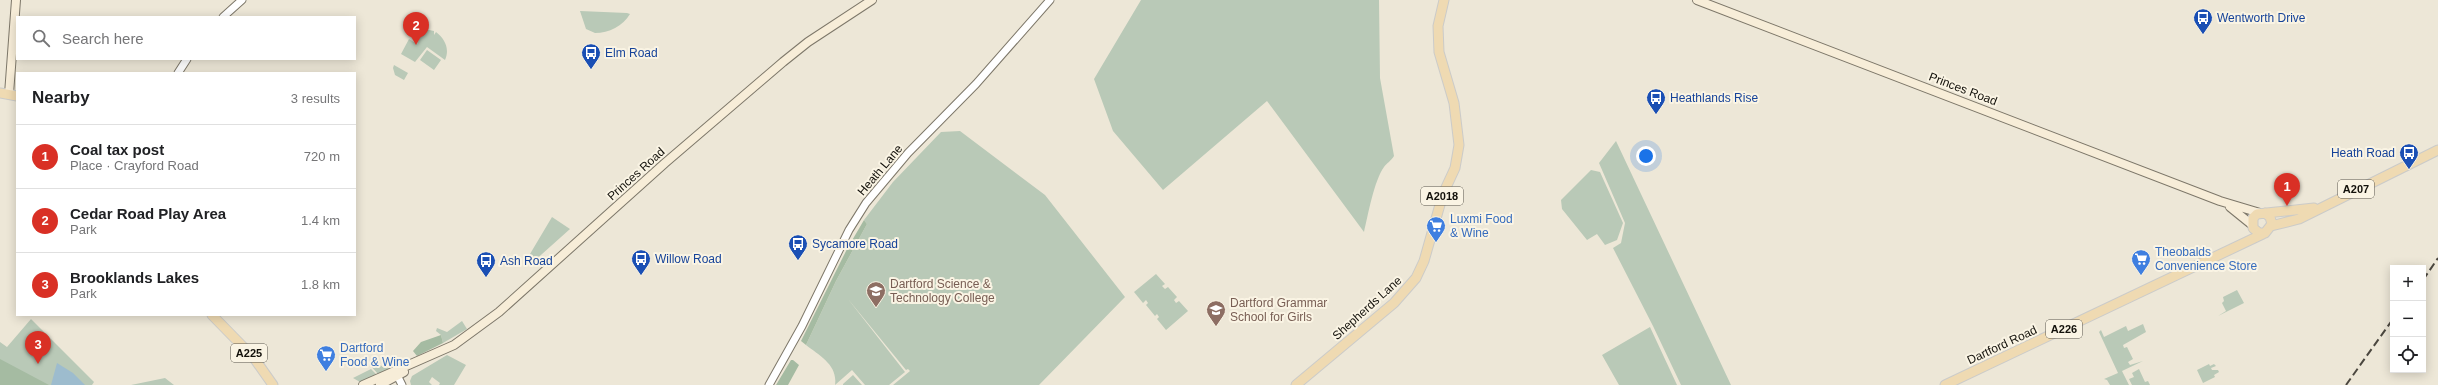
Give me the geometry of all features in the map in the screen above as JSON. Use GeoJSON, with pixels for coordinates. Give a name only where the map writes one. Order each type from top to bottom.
{"type":"FeatureCollection","features":[{"type":"Feature","properties":{"kind":"main road"},"geometry":{"type":"LineString","coordinates":[[9,94],[16,0]]}},
{"type":"Feature","properties":{"kind":"main road","name":"Princes Road"},"geometry":{"type":"LineString","coordinates":[[380,385],[415,363],[454,345],[499,312],[665,163],[783,62],[872,0]]}},
{"type":"Feature","properties":{"kind":"main road","name":"Shepherds Lane"},"geometry":{"type":"LineString","coordinates":[[1296,385],[1394,303],[1416,278],[1424,261],[1442,194],[1455,168],[1459,145],[1454,103],[1440,52],[1438,26],[1444,0]]}},
{"type":"Feature","properties":{"kind":"main road","name":"Princes Road"},"geometry":{"type":"LineString","coordinates":[[1697,0],[2220,202],[2263,213]]}},
{"type":"Feature","properties":{"kind":"main road","name":"A207"},"geometry":{"type":"LineString","coordinates":[[2268,230],[2299,219],[2438,150]]}},
{"type":"Feature","properties":{"kind":"main road","name":"Princes Road"},"geometry":{"type":"LineString","coordinates":[[2220,202],[2242,214],[2252,226]]}},
{"type":"Feature","properties":{"kind":"main road","name":"A207"},"geometry":{"type":"LineString","coordinates":[[2263,213],[2319,208]]}},
{"type":"Feature","properties":{"kind":"main road"},"geometry":{"type":"LineString","coordinates":[[2263,213],[2271,220],[2268,230],[2259,233],[2252,226],[2252,218],[2263,213]]}},
{"type":"Feature","properties":{"kind":"main road","name":"Dartford Road"},"geometry":{"type":"LineString","coordinates":[[2242,242],[2252,226]]}},
{"type":"Feature","properties":{"kind":"main road","name":"Dartford Road"},"geometry":{"type":"LineString","coordinates":[[1946,385],[2134,296],[2268,230]]}},
{"type":"Feature","properties":{"kind":"main road","name":"A225"},"geometry":{"type":"LineString","coordinates":[[213,316],[254,358],[273,385]]}},
{"type":"Feature","properties":{"kind":"main road","name":"Princes Road"},"geometry":{"type":"LineString","coordinates":[[363,385],[394,377]]}},
{"type":"Feature","properties":{"kind":"street"},"geometry":{"type":"LineString","coordinates":[[224,16],[242,0]]}},
{"type":"Feature","properties":{"kind":"street","name":"Heath Lane"},"geometry":{"type":"LineString","coordinates":[[769,385],[802,326],[850,230],[866,203],[908,153],[976,84],[1050,0]]}},
{"type":"Feature","properties":{"kind":"street"},"geometry":{"type":"LineString","coordinates":[[179,72],[186,60]]}},
{"type":"Feature","properties":{"kind":"street"},"geometry":{"type":"LineString","coordinates":[[394,377],[402,385]]}},
{"type":"Feature","properties":{"kind":"green space"},"geometry":{"type":"Polygon","coordinates":[[[1141,0],[1379,0],[1380,78],[1394,156],[1380,173],[1364,232],[1267,101],[1163,190],[1113,131],[1094,79],[1141,0]]]}},
{"type":"Feature","properties":{"kind":"green space"},"geometry":{"type":"Polygon","coordinates":[[[580,11],[630,14],[624,22],[615,28],[605,32],[595,33],[586,29],[580,11]]]}},
{"type":"Feature","properties":{"kind":"green space"},"geometry":{"type":"Polygon","coordinates":[[[424,29],[434,31],[434,35],[436,32],[442,38],[447,48],[445,60],[427,47],[415,62],[401,54],[409,39],[417,44],[424,29]]]}},
{"type":"Feature","properties":{"kind":"green space"},"geometry":{"type":"Polygon","coordinates":[[[427,50],[441,60],[434,70],[420,60],[427,50]]]}},
{"type":"Feature","properties":{"kind":"green space"},"geometry":{"type":"Polygon","coordinates":[[[394,65],[408,73],[404,80],[395,75],[393,68],[394,65]]]}},
{"type":"Feature","properties":{"kind":"green space"},"geometry":{"type":"Polygon","coordinates":[[[960,131],[1045,195],[1125,297],[1039,385],[893,385],[910,371],[908,369],[906,370],[848,299],[905,372],[889,385],[865,385],[852,370],[835,385],[834,372],[831,366],[806,345],[836,281],[867,224],[864,220],[893,182],[941,132],[960,131]]]}},
{"type":"Feature","properties":{"kind":"green space"},"geometry":{"type":"Polygon","coordinates":[[[1616,141],[1731,385],[1681,385],[1613,248],[1621,243],[1625,223],[1599,163],[1616,141]]]}},
{"type":"Feature","properties":{"kind":"green space"},"geometry":{"type":"Polygon","coordinates":[[[1591,170],[1600,172],[1623,223],[1617,240],[1605,245],[1597,234],[1587,240],[1562,209],[1561,200],[1591,170]]]}},
{"type":"Feature","properties":{"kind":"green space"},"geometry":{"type":"Polygon","coordinates":[[[552,217],[570,229],[532,263],[527,259],[552,217]]]}},
{"type":"Feature","properties":{"kind":"green space"},"geometry":{"type":"Polygon","coordinates":[[[864,220],[867,224],[836,281],[806,345],[801,341],[847,249],[864,220]]]}},
{"type":"Feature","properties":{"kind":"green space"},"geometry":{"type":"Polygon","coordinates":[[[1156,274],[1165,284],[1162,286],[1165,289],[1168,287],[1177,297],[1174,300],[1176,303],[1179,301],[1188,311],[1166,330],[1157,319],[1159,317],[1157,314],[1155,316],[1146,305],[1148,303],[1146,300],[1143,303],[1134,292],[1156,274]]]}},
{"type":"Feature","properties":{"kind":"green space"},"geometry":{"type":"Polygon","coordinates":[[[2237,290],[2244,303],[2218,316],[2226,311],[2222,303],[2224,301],[2223,297],[2237,290]]]}},
{"type":"Feature","properties":{"kind":"green space"},"geometry":{"type":"Polygon","coordinates":[[[31,319],[94,382],[92,385],[0,385],[0,342],[7,347],[31,319]]]}},
{"type":"Feature","properties":{"kind":"green space"},"geometry":{"type":"Polygon","coordinates":[[[462,321],[467,329],[443,343],[441,335],[436,331],[437,328],[447,332],[462,321]]]}},
{"type":"Feature","properties":{"kind":"green space"},"geometry":{"type":"Polygon","coordinates":[[[2143,324],[2146,332],[2123,345],[2124,348],[2127,347],[2133,359],[2128,362],[2130,365],[2143,361],[2122,371],[2129,385],[2110,385],[2107,380],[2104,379],[2118,373],[2099,332],[2101,330],[2104,337],[2126,326],[2128,331],[2143,324]]]}},
{"type":"Feature","properties":{"kind":"green space"},"geometry":{"type":"Polygon","coordinates":[[[1650,327],[1677,385],[1619,385],[1602,355],[1650,327]]]}},
{"type":"Feature","properties":{"kind":"green space"},"geometry":{"type":"Polygon","coordinates":[[[441,335],[443,343],[417,356],[413,351],[421,342],[441,335]]]}},
{"type":"Feature","properties":{"kind":"green space"},"geometry":{"type":"Polygon","coordinates":[[[447,355],[466,365],[454,385],[439,385],[440,383],[432,377],[429,382],[432,385],[411,385],[410,381],[412,376],[447,355]]]}},
{"type":"Feature","properties":{"kind":"green space"},"geometry":{"type":"Polygon","coordinates":[[[0,359],[49,385],[0,385],[0,359]]]}},
{"type":"Feature","properties":{"kind":"green space"},"geometry":{"type":"Polygon","coordinates":[[[791,360],[799,365],[788,385],[776,385],[791,360]]]}},
{"type":"Feature","properties":{"kind":"green space"},"geometry":{"type":"Polygon","coordinates":[[[374,361],[377,365],[379,364],[383,367],[390,368],[378,374],[370,365],[374,361]]]}},
{"type":"Feature","properties":{"kind":"green space"},"geometry":{"type":"Polygon","coordinates":[[[2209,364],[2210,366],[2214,364],[2216,366],[2211,368],[2212,370],[2218,370],[2219,372],[2214,375],[2215,377],[2203,383],[2197,370],[2209,364]]]}},
{"type":"Feature","properties":{"kind":"green space"},"geometry":{"type":"Polygon","coordinates":[[[371,369],[377,375],[360,382],[353,378],[371,369]]]}},
{"type":"Feature","properties":{"kind":"green space"},"geometry":{"type":"Polygon","coordinates":[[[2139,369],[2145,382],[2148,381],[2150,385],[2132,385],[2129,379],[2134,377],[2132,373],[2139,369]]]}},
{"type":"Feature","properties":{"kind":"green space"},"geometry":{"type":"Polygon","coordinates":[[[853,375],[862,385],[843,385],[843,384],[853,375]]]}},
{"type":"Feature","properties":{"kind":"green space"},"geometry":{"type":"Polygon","coordinates":[[[165,378],[174,385],[131,385],[165,378]]]}},
{"type":"Feature","properties":{"kind":"water"},"geometry":{"type":"Polygon","coordinates":[[[57,363],[73,373],[85,385],[51,385],[57,363]]]}},
{"type":"Feature","properties":{"kind":"railway"},"geometry":{"type":"LineString","coordinates":[[2426,276],[2438,258]]}},
{"type":"Feature","properties":{"kind":"railway"},"geometry":{"type":"LineString","coordinates":[[2346,385],[2390,323]]}},
{"type":"Feature","properties":{"kind":"place","name":"Wentworth Drive"},"geometry":{"type":"Point","coordinates":[2203,35]}},
{"type":"Feature","properties":{"kind":"place","name":"Cedar Road Play Area"},"geometry":{"type":"Point","coordinates":[416,45]}},
{"type":"Feature","properties":{"kind":"place","name":"Elm Road"},"geometry":{"type":"Point","coordinates":[591,70]}},
{"type":"Feature","properties":{"kind":"place","name":"Heathlands Rise"},"geometry":{"type":"Point","coordinates":[1656,115]}},
{"type":"Feature","properties":{"kind":"place","name":"Heath Road"},"geometry":{"type":"Point","coordinates":[2409,170]}},
{"type":"Feature","properties":{"kind":"place","name":"Coal tax post"},"geometry":{"type":"Point","coordinates":[2287,206]}},
{"type":"Feature","properties":{"kind":"place","name":"Luxmi Food & Wine"},"geometry":{"type":"Point","coordinates":[1436,243]}},
{"type":"Feature","properties":{"kind":"place","name":"Sycamore Road"},"geometry":{"type":"Point","coordinates":[798,261]}},
{"type":"Feature","properties":{"kind":"place","name":"Willow Road"},"geometry":{"type":"Point","coordinates":[641,276]}},
{"type":"Feature","properties":{"kind":"place","name":"Theobalds Convenience Store"},"geometry":{"type":"Point","coordinates":[2141,276]}},
{"type":"Feature","properties":{"kind":"place","name":"Ash Road"},"geometry":{"type":"Point","coordinates":[486,278]}},
{"type":"Feature","properties":{"kind":"place","name":"Dartford Science & Technology College"},"geometry":{"type":"Point","coordinates":[876,308]}},
{"type":"Feature","properties":{"kind":"place","name":"Dartford Grammar School for Girls"},"geometry":{"type":"Point","coordinates":[1216,327]}},
{"type":"Feature","properties":{"kind":"place","name":"Brooklands Lakes"},"geometry":{"type":"Point","coordinates":[38,364]}},
{"type":"Feature","properties":{"kind":"place","name":"Dartford Food & Wine"},"geometry":{"type":"Point","coordinates":[326,372]}}]}
